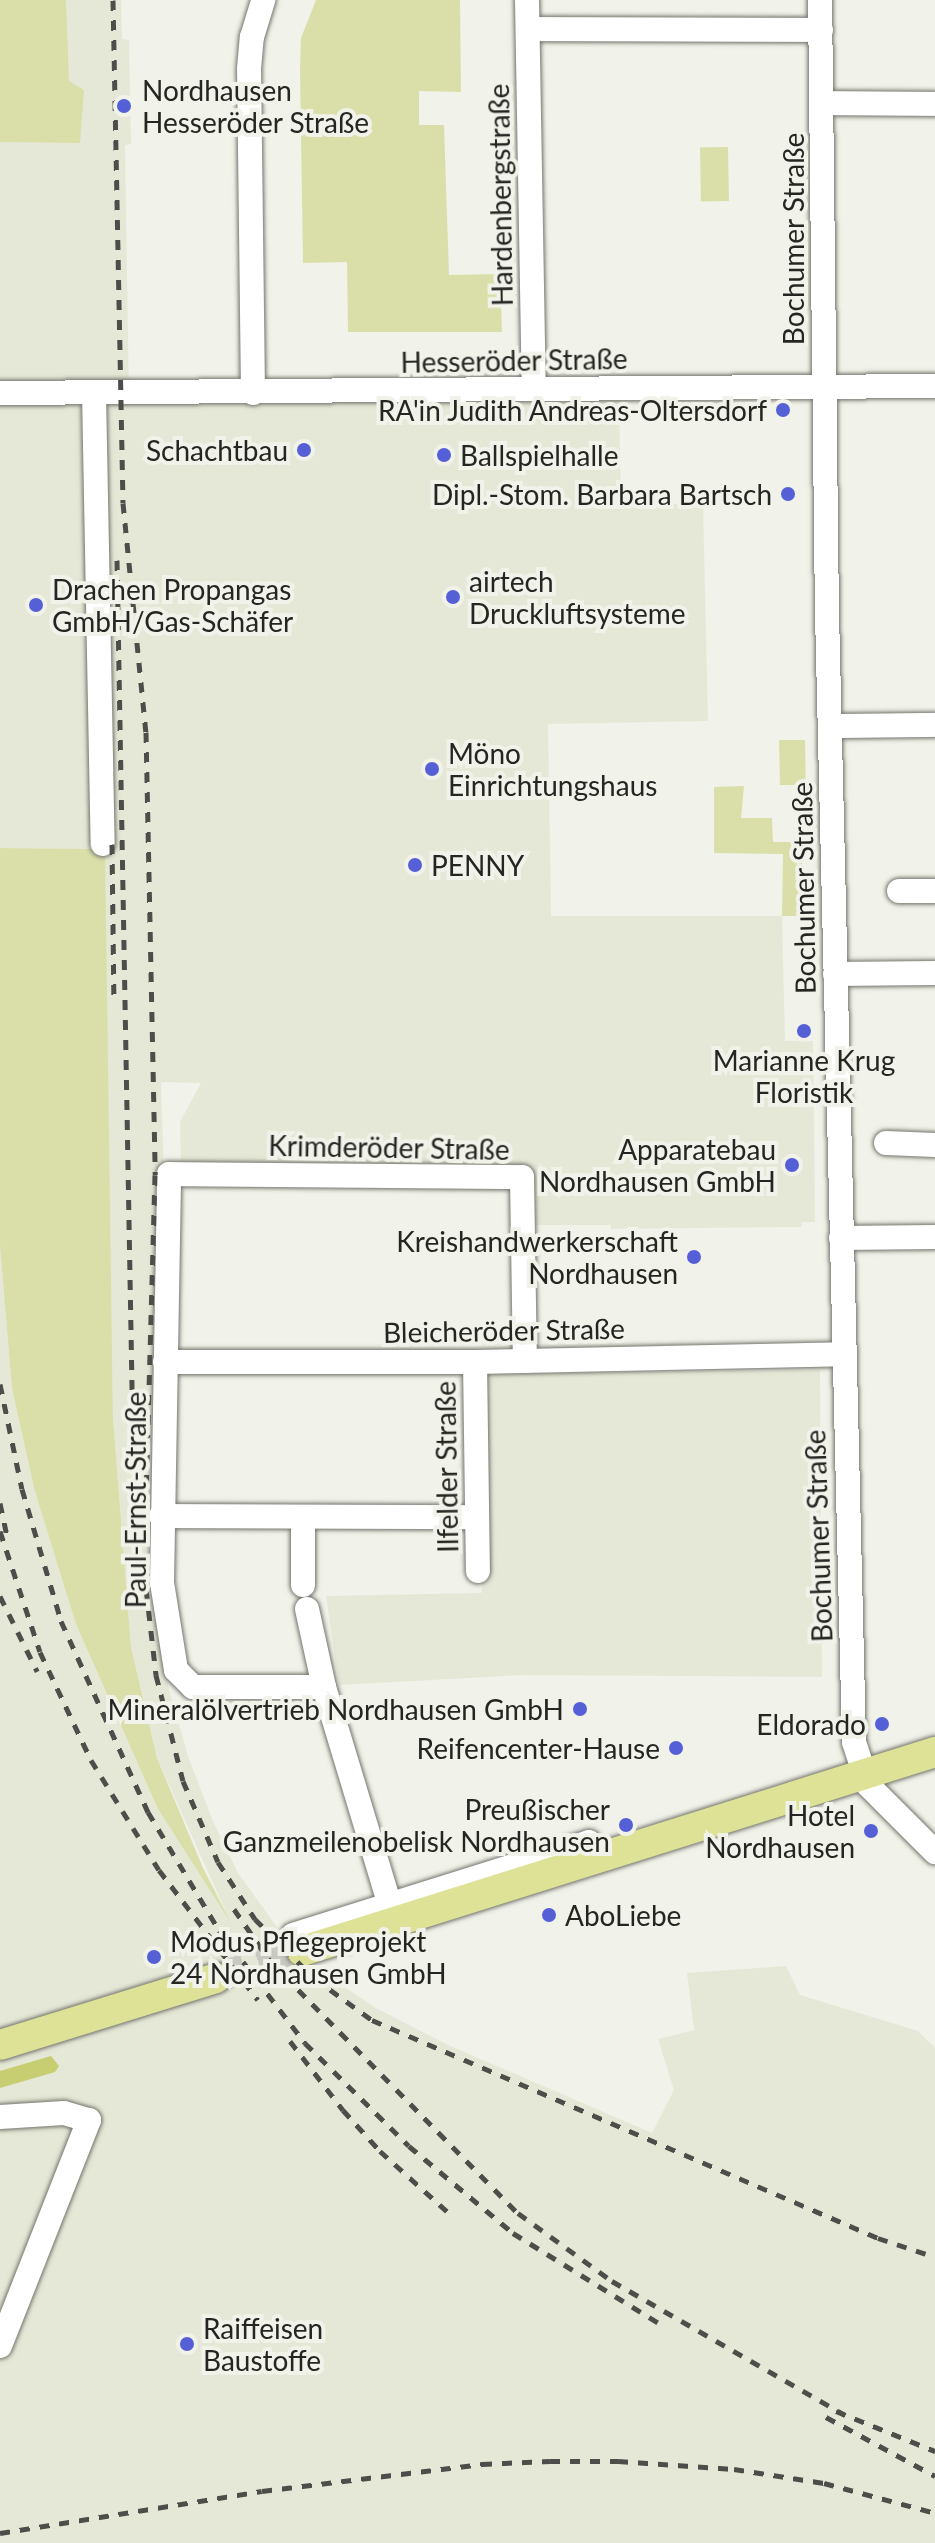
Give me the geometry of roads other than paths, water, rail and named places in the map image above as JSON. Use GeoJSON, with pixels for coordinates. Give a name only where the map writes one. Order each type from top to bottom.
{"type":"FeatureCollection","features":[{"type":"Feature","properties":{"kind":"main road"},"geometry":{"type":"LineString","coordinates":[[298,1943],[593,1859],[935,1752]]}},
{"type":"Feature","properties":{"kind":"main road"},"geometry":{"type":"LineString","coordinates":[[0,2045],[216,1978]]}},
{"type":"Feature","properties":{"kind":"street"},"geometry":{"type":"LineString","coordinates":[[253,393],[249,69],[252,37],[263,0]]}},
{"type":"Feature","properties":{"kind":"street","name":"Hardenbergstraße"},"geometry":{"type":"LineString","coordinates":[[527,0],[534,389]]}},
{"type":"Feature","properties":{"kind":"street","name":"Bochumer Straße"},"geometry":{"type":"LineString","coordinates":[[820,0],[824,386],[843,1354],[854,1742],[864,1772]]}},
{"type":"Feature","properties":{"kind":"street"},"geometry":{"type":"LineString","coordinates":[[528,29],[821,30]]}},
{"type":"Feature","properties":{"kind":"street"},"geometry":{"type":"LineString","coordinates":[[823,103],[935,104]]}},
{"type":"Feature","properties":{"kind":"street","name":"Hesseröder Straße"},"geometry":{"type":"LineString","coordinates":[[0,393],[935,386]]}},
{"type":"Feature","properties":{"kind":"street"},"geometry":{"type":"LineString","coordinates":[[94,393],[103,844]]}},
{"type":"Feature","properties":{"kind":"street"},"geometry":{"type":"LineString","coordinates":[[831,726],[935,725]]}},
{"type":"Feature","properties":{"kind":"street"},"geometry":{"type":"LineString","coordinates":[[899,891],[935,891]]}},
{"type":"Feature","properties":{"kind":"street"},"geometry":{"type":"LineString","coordinates":[[835,974],[935,973]]}},
{"type":"Feature","properties":{"kind":"street"},"geometry":{"type":"LineString","coordinates":[[886,1143],[935,1145]]}},
{"type":"Feature","properties":{"kind":"street","name":"Krimderöder Straße"},"geometry":{"type":"LineString","coordinates":[[169,1174],[522,1177],[525,1361]]}},
{"type":"Feature","properties":{"kind":"street","name":"Paul-Ernst-Straße"},"geometry":{"type":"LineString","coordinates":[[169,1174],[161,1516],[162,1583],[176,1670],[193,1687],[324,1687]]}},
{"type":"Feature","properties":{"kind":"street"},"geometry":{"type":"LineString","coordinates":[[841,1238],[935,1237]]}},
{"type":"Feature","properties":{"kind":"street","name":"Bleicheröder Straße"},"geometry":{"type":"LineString","coordinates":[[165,1362],[475,1362],[843,1354]]}},
{"type":"Feature","properties":{"kind":"street","name":"Ilfelder Straße"},"geometry":{"type":"LineString","coordinates":[[475,1362],[478,1571]]}},
{"type":"Feature","properties":{"kind":"street"},"geometry":{"type":"LineString","coordinates":[[161,1516],[475,1517]]}},
{"type":"Feature","properties":{"kind":"street"},"geometry":{"type":"LineString","coordinates":[[303,1518],[305,1597],[324,1687],[390,1906]]}},
{"type":"Feature","properties":{"kind":"street"},"geometry":{"type":"LineString","coordinates":[[864,1772],[868,1785],[935,1852]]}},
{"type":"Feature","properties":{"kind":"street"},"geometry":{"type":"LineString","coordinates":[[298,1943],[390,1906],[589,1842],[593,1859]]}},
{"type":"Feature","properties":{"kind":"street"},"geometry":{"type":"LineString","coordinates":[[0,2117],[64,2113],[89,2120],[0,2346]]}},
{"type":"Feature","properties":{"kind":"tunnel"},"geometry":{"type":"LineString","coordinates":[[216,1978],[302,1951]]}},
{"type":"Feature","properties":{"kind":"railway"},"geometry":{"type":"LineString","coordinates":[[113,0],[123,503],[146,732],[155,1175],[144,1571],[156,1675],[183,1781],[218,1862],[255,1919],[314,1978],[372,2020],[878,2238],[935,2257]]}},
{"type":"Feature","properties":{"kind":"railway"},"geometry":{"type":"LineString","coordinates":[[117,560],[134,1492]]}},
{"type":"Feature","properties":{"kind":"railway"},"geometry":{"type":"LineString","coordinates":[[112,844],[114,1000]]}},
{"type":"Feature","properties":{"kind":"railway"},"geometry":{"type":"LineString","coordinates":[[0,1384],[22,1489],[61,1621],[148,1812],[219,1930],[305,2043],[409,2146],[513,2233],[665,2327]]}},
{"type":"Feature","properties":{"kind":"railway"},"geometry":{"type":"LineString","coordinates":[[0,1503],[8,1541]]}},
{"type":"Feature","properties":{"kind":"railway"},"geometry":{"type":"LineString","coordinates":[[0,1531],[40,1652],[91,1760],[159,1870],[258,2000]]}},
{"type":"Feature","properties":{"kind":"railway"},"geometry":{"type":"LineString","coordinates":[[0,1596],[37,1671]]}},
{"type":"Feature","properties":{"kind":"railway"},"geometry":{"type":"LineString","coordinates":[[234,1909],[270,1961],[518,2213],[612,2281],[845,2415]]}},
{"type":"Feature","properties":{"kind":"railway"},"geometry":{"type":"LineString","coordinates":[[290,2041],[343,2110],[380,2151],[450,2214]]}},
{"type":"Feature","properties":{"kind":"railway"},"geometry":{"type":"LineString","coordinates":[[836,2411],[935,2451]]}},
{"type":"Feature","properties":{"kind":"railway"},"geometry":{"type":"LineString","coordinates":[[826,2417],[935,2476]]}},
{"type":"Feature","properties":{"kind":"railway"},"geometry":{"type":"LineString","coordinates":[[0,2533],[262,2491],[482,2464],[550,2461],[618,2461],[734,2469],[824,2483],[935,2513]]}},
{"type":"Feature","properties":{"kind":"place","name":"Nordhausen Hesseröder Straße"},"geometry":{"type":"Point","coordinates":[124,106]}},
{"type":"Feature","properties":{"kind":"place","name":"RA'in Judith Andreas-Oltersdorf"},"geometry":{"type":"Point","coordinates":[783,410]}},
{"type":"Feature","properties":{"kind":"place","name":"Schachtbau"},"geometry":{"type":"Point","coordinates":[304,450]}},
{"type":"Feature","properties":{"kind":"place","name":"Ballspielhalle"},"geometry":{"type":"Point","coordinates":[444,455]}},
{"type":"Feature","properties":{"kind":"place","name":"Dipl.-Stom. Barbara Bartsch"},"geometry":{"type":"Point","coordinates":[788,494]}},
{"type":"Feature","properties":{"kind":"place","name":"airtech Druckluftsysteme"},"geometry":{"type":"Point","coordinates":[453,597]}},
{"type":"Feature","properties":{"kind":"place","name":"Drachen Propangas GmbH/Gas-Schäfer"},"geometry":{"type":"Point","coordinates":[36,605]}},
{"type":"Feature","properties":{"kind":"place","name":"Möno Einrichtungshaus"},"geometry":{"type":"Point","coordinates":[432,769]}},
{"type":"Feature","properties":{"kind":"place","name":"PENNY"},"geometry":{"type":"Point","coordinates":[415,865]}},
{"type":"Feature","properties":{"kind":"place","name":"Marianne Krug Floristik"},"geometry":{"type":"Point","coordinates":[804,1031]}},
{"type":"Feature","properties":{"kind":"place","name":"Apparatebau Nordhausen GmbH"},"geometry":{"type":"Point","coordinates":[792,1165]}},
{"type":"Feature","properties":{"kind":"place","name":"Kreishandwerkerschaft Nordhausen"},"geometry":{"type":"Point","coordinates":[694,1257]}},
{"type":"Feature","properties":{"kind":"place","name":"Mineralölvertrieb Nordhausen GmbH"},"geometry":{"type":"Point","coordinates":[580,1709]}},
{"type":"Feature","properties":{"kind":"place","name":"Eldorado"},"geometry":{"type":"Point","coordinates":[882,1724]}},
{"type":"Feature","properties":{"kind":"place","name":"Reifencenter-Hause"},"geometry":{"type":"Point","coordinates":[676,1748]}},
{"type":"Feature","properties":{"kind":"place","name":"Preußischer Ganzmeilenobelisk Nordhausen"},"geometry":{"type":"Point","coordinates":[626,1825]}},
{"type":"Feature","properties":{"kind":"place","name":"Hotel Nordhausen"},"geometry":{"type":"Point","coordinates":[871,1831]}},
{"type":"Feature","properties":{"kind":"place","name":"AboLiebe"},"geometry":{"type":"Point","coordinates":[549,1915]}},
{"type":"Feature","properties":{"kind":"place","name":"Modus Pflegeprojekt 24 Nordhausen GmbH"},"geometry":{"type":"Point","coordinates":[154,1957]}},
{"type":"Feature","properties":{"kind":"place","name":"Raiffeisen Baustoffe"},"geometry":{"type":"Point","coordinates":[187,2344]}}]}
